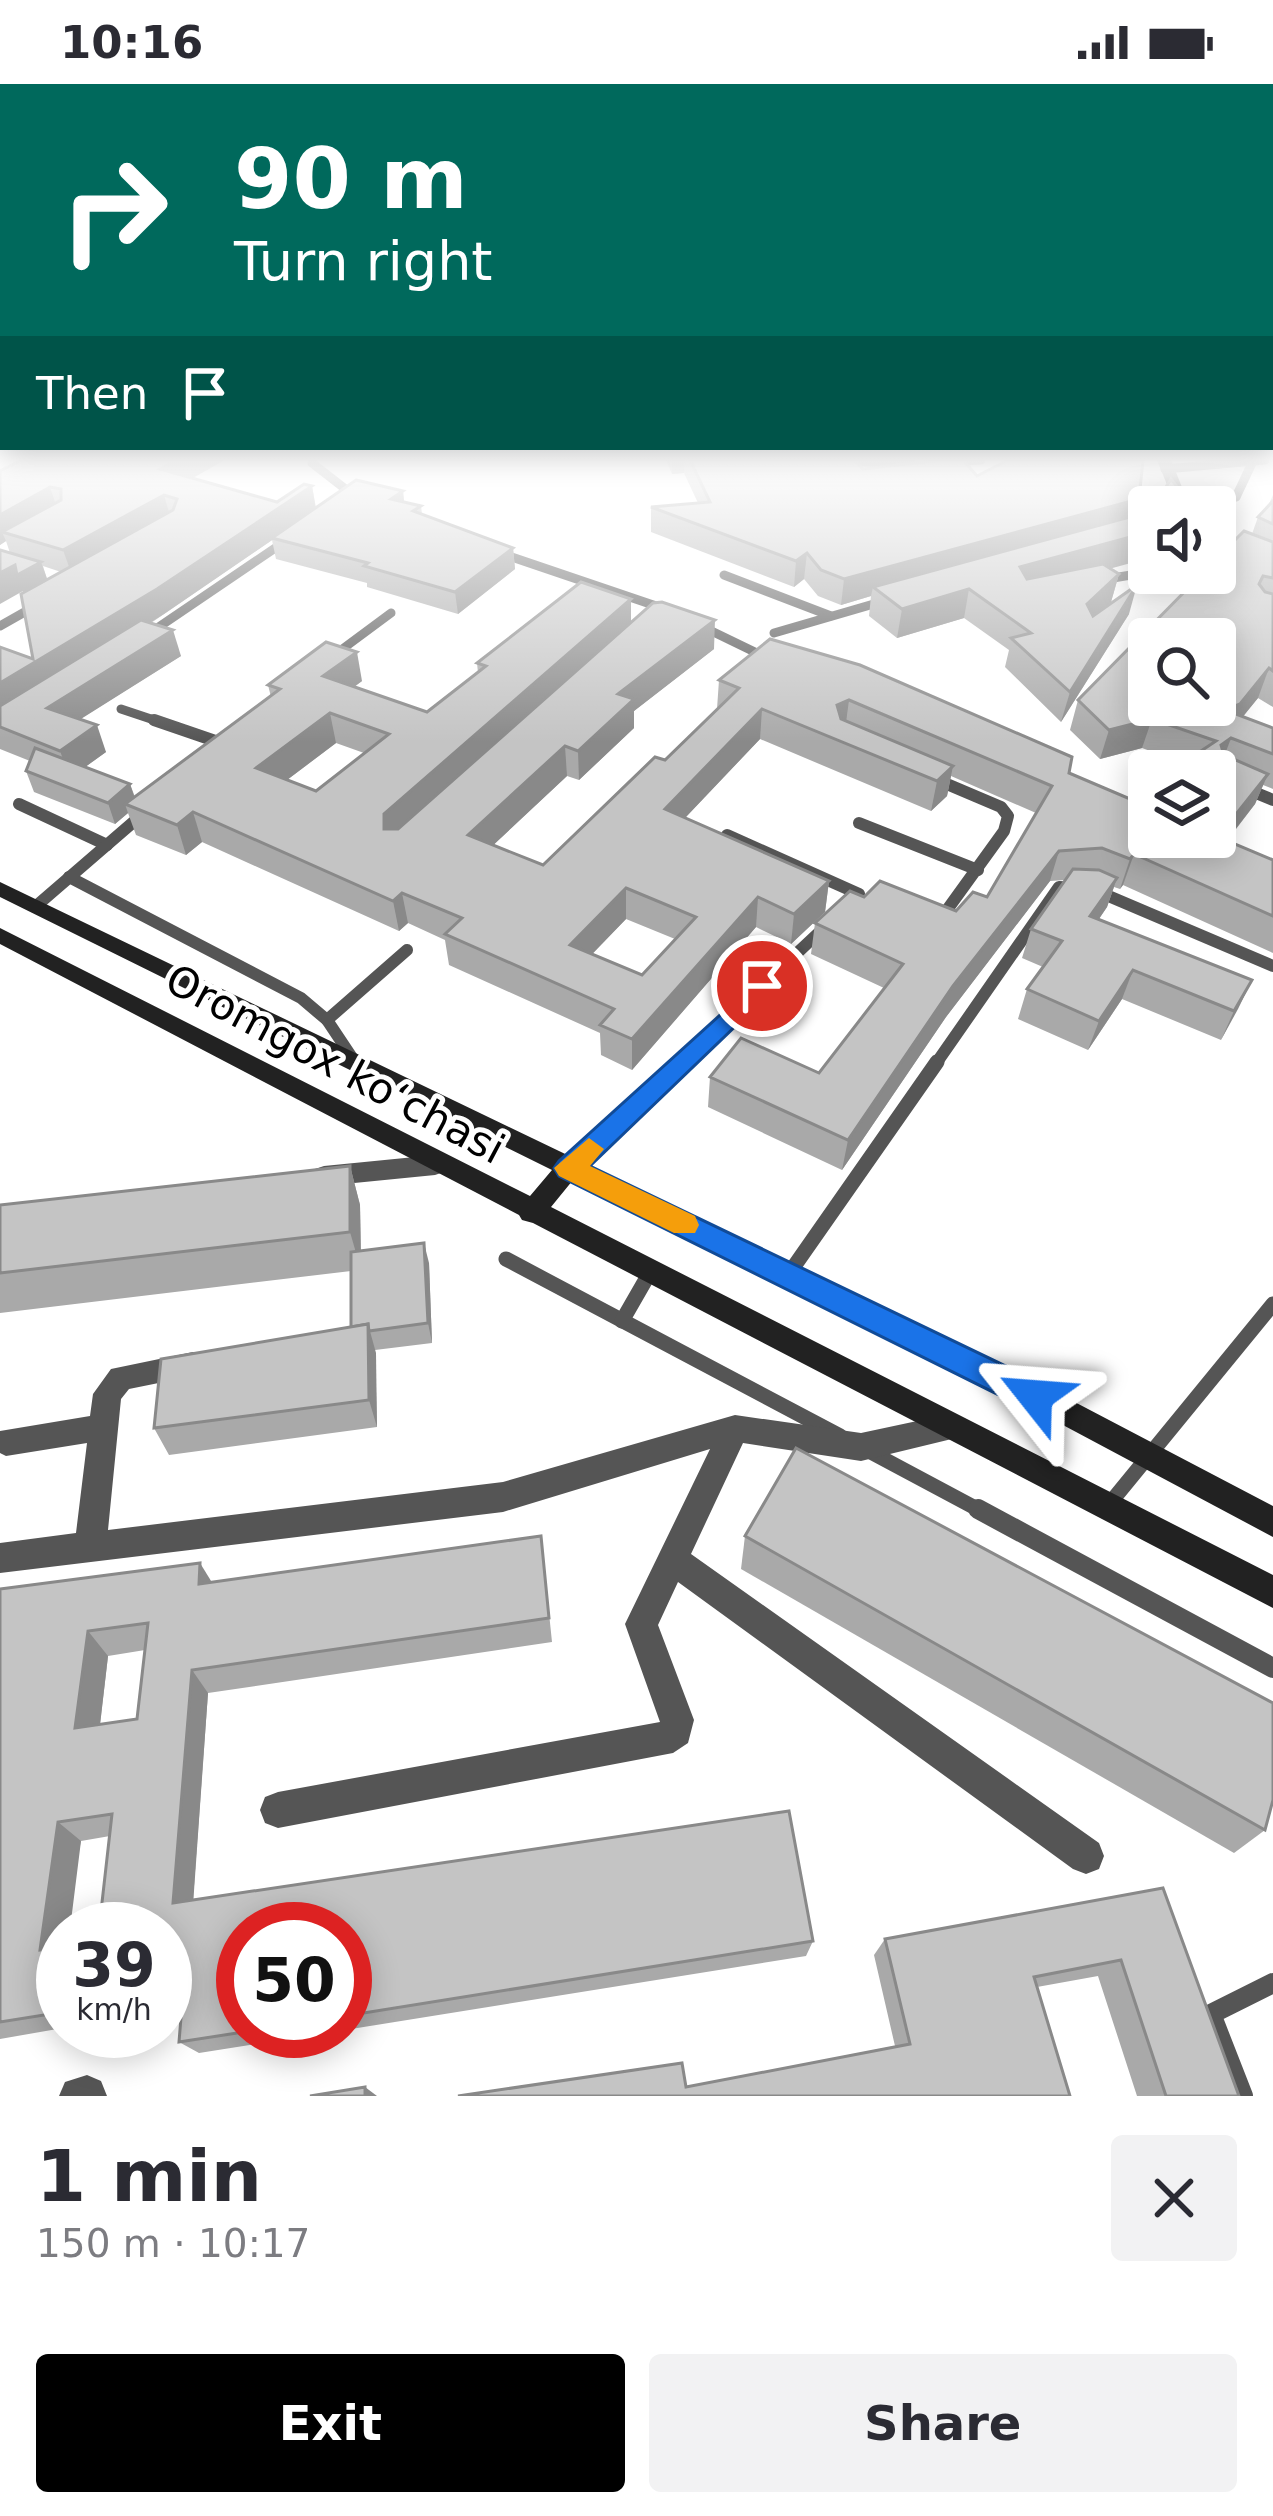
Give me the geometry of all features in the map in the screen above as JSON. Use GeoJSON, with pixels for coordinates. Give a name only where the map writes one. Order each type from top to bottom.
{"type":"FeatureCollection","features":[{"type":"Feature","properties":{"kind":"main road","name":"Oromgox ko‘chasi"},"geometry":{"type":"LineString","coordinates":[[0,889],[788,1275],[1273,1522]]}},
{"type":"Feature","properties":{"kind":"main road","name":"Oromgox ko‘chasi"},"geometry":{"type":"LineString","coordinates":[[0,935],[435,1165],[1273,1592]]}},
{"type":"Feature","properties":{"kind":"main road"},"geometry":{"type":"LineString","coordinates":[[531,1213],[569,1168]]}},
{"type":"Feature","properties":{"kind":"street"},"geometry":{"type":"LineString","coordinates":[[1245,554],[1273,567]]}},
{"type":"Feature","properties":{"kind":"street"},"geometry":{"type":"LineString","coordinates":[[292,1179],[435,1165]]}},
{"type":"Feature","properties":{"kind":"street"},"geometry":{"type":"LineString","coordinates":[[90,1548],[106,1394],[121,1378],[230,1360]]}},
{"type":"Feature","properties":{"kind":"street"},"geometry":{"type":"LineString","coordinates":[[6,1442],[103,1427]]}},
{"type":"Feature","properties":{"kind":"street"},"geometry":{"type":"LineString","coordinates":[[0,1558],[503,1497],[735,1428],[861,1448],[950,1427]]}},
{"type":"Feature","properties":{"kind":"street"},"geometry":{"type":"LineString","coordinates":[[278,1810],[661,1741],[676,1732],[677,1720],[641,1624],[735,1428]]}},
{"type":"Feature","properties":{"kind":"street"},"geometry":{"type":"LineString","coordinates":[[673,1560],[1085,1856]]}},
{"type":"Feature","properties":{"kind":"lane"},"geometry":{"type":"LineString","coordinates":[[131,645],[268,554]]}},
{"type":"Feature","properties":{"kind":"lane"},"geometry":{"type":"LineString","coordinates":[[500,554],[576,582],[638,596],[785,667]]}},
{"type":"Feature","properties":{"kind":"lane"},"geometry":{"type":"LineString","coordinates":[[724,575],[831,616]]}},
{"type":"Feature","properties":{"kind":"lane"},"geometry":{"type":"LineString","coordinates":[[1088,583],[1128,577]]}},
{"type":"Feature","properties":{"kind":"lane"},"geometry":{"type":"LineString","coordinates":[[576,582],[582,594],[602,603]]}},
{"type":"Feature","properties":{"kind":"lane"},"geometry":{"type":"LineString","coordinates":[[0,626],[53,596]]}},
{"type":"Feature","properties":{"kind":"lane"},"geometry":{"type":"LineString","coordinates":[[774,634],[896,598]]}},
{"type":"Feature","properties":{"kind":"lane"},"geometry":{"type":"LineString","coordinates":[[0,612],[15,618]]}},
{"type":"Feature","properties":{"kind":"lane"},"geometry":{"type":"LineString","coordinates":[[322,664],[391,613]]}},
{"type":"Feature","properties":{"kind":"lane"},"geometry":{"type":"LineString","coordinates":[[121,709],[225,744]]}},
{"type":"Feature","properties":{"kind":"lane"},"geometry":{"type":"LineString","coordinates":[[208,759],[241,730]]}},
{"type":"Feature","properties":{"kind":"lane"},"geometry":{"type":"LineString","coordinates":[[922,774],[1001,807],[1008,816],[946,919],[922,920]]}},
{"type":"Feature","properties":{"kind":"lane"},"geometry":{"type":"LineString","coordinates":[[1238,785],[1273,800]]}},
{"type":"Feature","properties":{"kind":"lane"},"geometry":{"type":"LineString","coordinates":[[35,907],[157,802]]}},
{"type":"Feature","properties":{"kind":"lane"},"geometry":{"type":"LineString","coordinates":[[19,804],[107,845]]}},
{"type":"Feature","properties":{"kind":"lane"},"geometry":{"type":"LineString","coordinates":[[860,824],[978,870]]}},
{"type":"Feature","properties":{"kind":"lane"},"geometry":{"type":"LineString","coordinates":[[727,835],[880,903]]}},
{"type":"Feature","properties":{"kind":"lane"},"geometry":{"type":"LineString","coordinates":[[69,877],[301,998],[327,1020],[355,1062]]}},
{"type":"Feature","properties":{"kind":"lane"},"geometry":{"type":"LineString","coordinates":[[788,1275],[1059,887],[1092,889],[1273,966]]}},
{"type":"Feature","properties":{"kind":"lane"},"geometry":{"type":"LineString","coordinates":[[569,1168],[859,894]]}},
{"type":"Feature","properties":{"kind":"lane"},"geometry":{"type":"LineString","coordinates":[[327,1020],[407,950]]}},
{"type":"Feature","properties":{"kind":"lane"},"geometry":{"type":"LineString","coordinates":[[506,1259],[1273,1668]]}},
{"type":"Feature","properties":{"kind":"lane"},"geometry":{"type":"LineString","coordinates":[[622,1321],[649,1274]]}},
{"type":"Feature","properties":{"kind":"lane"},"geometry":{"type":"LineString","coordinates":[[1106,1508],[1273,1304]]}},
{"type":"Feature","properties":{"kind":"lane"},"geometry":{"type":"LineString","coordinates":[[1243,2096],[1211,2014],[1273,1983]]}},
{"type":"Feature","properties":{"kind":"building"},"geometry":{"type":"Polygon","coordinates":[[[0,554],[41,562],[17,575],[15,565],[0,573],[0,554]]]}},
{"type":"Feature","properties":{"kind":"building"},"geometry":{"type":"Polygon","coordinates":[[[94,554],[210,554],[0,683],[0,647],[33,659],[21,594],[94,554]]]}},
{"type":"Feature","properties":{"kind":"building"},"geometry":{"type":"Polygon","coordinates":[[[333,554],[505,554],[455,592],[364,566],[368,563],[333,554]]]}},
{"type":"Feature","properties":{"kind":"building"},"geometry":{"type":"Polygon","coordinates":[[[777,554],[806,554],[796,561],[777,554]]]}},
{"type":"Feature","properties":{"kind":"building"},"geometry":{"type":"Polygon","coordinates":[[[808,554],[937,554],[844,579],[821,570],[808,554]]]}},
{"type":"Feature","properties":{"kind":"building"},"geometry":{"type":"Polygon","coordinates":[[[994,554],[1068,554],[1020,567],[1027,579],[1103,564],[1119,574],[1087,604],[1093,616],[1128,591],[1131,594],[1070,692],[1011,638],[1031,633],[969,589],[902,609],[873,587],[994,554]]]}},
{"type":"Feature","properties":{"kind":"building"},"geometry":{"type":"Polygon","coordinates":[[[1236,554],[1273,554],[1273,578],[1263,576],[1259,584],[1273,594],[1273,671],[1269,668],[1240,704],[1236,706],[1236,618],[1159,618],[1182,594],[1236,594],[1236,554]]]}},
{"type":"Feature","properties":{"kind":"building"},"geometry":{"type":"Polygon","coordinates":[[[581,582],[631,599],[384,814],[384,829],[398,829],[653,603],[662,602],[715,620],[618,694],[634,699],[578,751],[565,746],[468,835],[543,865],[655,757],[665,760],[739,688],[719,680],[770,639],[860,665],[1072,757],[1069,773],[1128,798],[1131,858],[1130,859],[1102,848],[1059,851],[953,986],[848,1140],[710,1077],[741,1038],[819,1073],[903,964],[815,923],[850,891],[864,897],[880,881],[956,911],[973,892],[987,897],[1052,786],[849,700],[837,705],[841,719],[953,766],[937,781],[762,709],[665,809],[829,881],[794,914],[758,897],[632,1039],[600,1025],[614,1009],[445,934],[462,918],[402,893],[393,901],[193,812],[177,825],[125,804],[280,689],[268,685],[326,642],[357,652],[323,676],[427,712],[486,666],[477,663],[581,582]],[[330,713],[256,768],[316,791],[389,734],[330,713]],[[626,888],[570,945],[642,975],[696,917],[626,888]]]}},
{"type":"Feature","properties":{"kind":"building"},"geometry":{"type":"Polygon","coordinates":[[[141,620],[173,630],[47,708],[97,725],[60,751],[0,727],[0,706],[141,620]]]}},
{"type":"Feature","properties":{"kind":"building"},"geometry":{"type":"Polygon","coordinates":[[[1128,649],[1128,725],[1109,730],[1078,700],[1128,649]]]}},
{"type":"Feature","properties":{"kind":"building"},"geometry":{"type":"Polygon","coordinates":[[[1236,714],[1273,728],[1273,754],[1231,738],[1221,745],[1222,750],[1202,750],[1216,741],[1172,726],[1236,726],[1236,714]]]}},
{"type":"Feature","properties":{"kind":"building"},"geometry":{"type":"Polygon","coordinates":[[[35,748],[130,784],[108,803],[26,771],[35,748]]]}},
{"type":"Feature","properties":{"kind":"building"},"geometry":{"type":"Polygon","coordinates":[[[1236,760],[1268,774],[1236,814],[1236,760]]]}},
{"type":"Feature","properties":{"kind":"building"},"geometry":{"type":"Polygon","coordinates":[[[1236,845],[1273,860],[1273,916],[1143,858],[1236,858],[1236,845]]]}},
{"type":"Feature","properties":{"kind":"building"},"geometry":{"type":"Polygon","coordinates":[[[1073,869],[1099,870],[1117,878],[1090,916],[1252,980],[1234,1011],[1133,970],[1099,1021],[1027,989],[1062,941],[1031,929],[1073,869]]]}},
{"type":"Feature","properties":{"kind":"building"},"geometry":{"type":"Polygon","coordinates":[[[350,1166],[350,1232],[0,1273],[0,1205],[350,1166]]]}},
{"type":"Feature","properties":{"kind":"building"},"geometry":{"type":"Polygon","coordinates":[[[424,1243],[428,1323],[369,1331],[368,1324],[351,1327],[351,1252],[424,1243]]]}},
{"type":"Feature","properties":{"kind":"building"},"geometry":{"type":"Polygon","coordinates":[[[368,1324],[369,1400],[154,1428],[161,1359],[368,1324]]]}},
{"type":"Feature","properties":{"kind":"building"},"geometry":{"type":"Polygon","coordinates":[[[796,1448],[1273,1703],[1273,1800],[1265,1830],[745,1536],[796,1448]]]}},
{"type":"Feature","properties":{"kind":"building"},"geometry":{"type":"Polygon","coordinates":[[[541,1536],[549,1618],[192,1670],[173,1902],[102,1902],[112,1814],[58,1822],[47,1902],[36,1902],[36,2016],[0,2022],[0,1589],[200,1563],[199,1584],[541,1536]],[[148,1623],[88,1631],[75,1728],[137,1719],[148,1623]]]}},
{"type":"Feature","properties":{"kind":"building"},"geometry":{"type":"Polygon","coordinates":[[[789,1811],[813,1941],[372,2012],[372,1902],[216,1902],[216,2036],[192,2040],[192,1902],[180,1902],[789,1811]]]}},
{"type":"Feature","properties":{"kind":"building"},"geometry":{"type":"Polygon","coordinates":[[[1163,1888],[1239,2096],[1166,2096],[1121,1960],[1034,1977],[1070,2096],[458,2096],[682,2063],[686,2087],[910,2044],[885,1939],[1163,1888]]]}},
{"type":"Feature","properties":{"kind":"building"},"geometry":{"type":"Polygon","coordinates":[[[365,2087],[365,2096],[310,2096],[365,2087]]]}},
{"type":"Feature","properties":{"kind":"slow traffic"},"geometry":{"type":"LineString","coordinates":[[589,1149],[569,1168],[684,1225]]}},
{"type":"Feature","properties":{"kind":"route"},"geometry":{"type":"LineString","coordinates":[[762,986],[569,1168],[1035,1396]]}}]}
